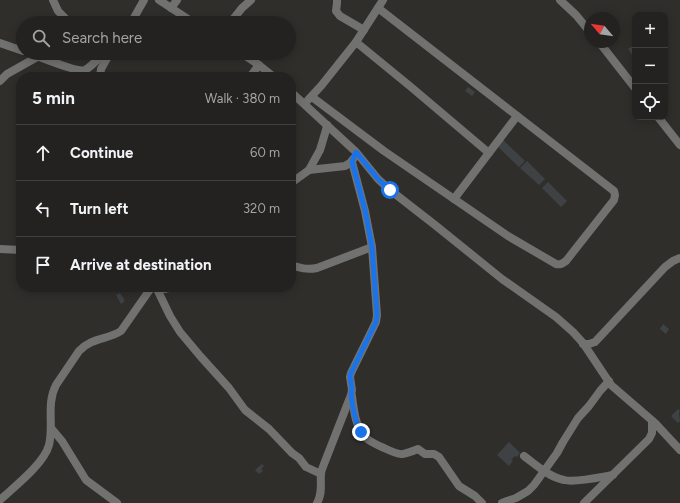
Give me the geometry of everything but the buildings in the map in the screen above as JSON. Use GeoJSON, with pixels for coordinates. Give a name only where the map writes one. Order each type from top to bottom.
{"type":"FeatureCollection","features":[{"type":"Feature","properties":{"kind":"street"},"geometry":{"type":"LineString","coordinates":[[53,0],[58,11],[63,16]]}},
{"type":"Feature","properties":{"kind":"street"},"geometry":{"type":"LineString","coordinates":[[135,16],[144,0]]}},
{"type":"Feature","properties":{"kind":"street"},"geometry":{"type":"LineString","coordinates":[[159,0],[183,16]]}},
{"type":"Feature","properties":{"kind":"street"},"geometry":{"type":"LineString","coordinates":[[171,8],[177,0]]}},
{"type":"Feature","properties":{"kind":"street"},"geometry":{"type":"LineString","coordinates":[[236,16],[251,0]]}},
{"type":"Feature","properties":{"kind":"street"},"geometry":{"type":"LineString","coordinates":[[337,0],[336,11],[340,16],[364,30]]}},
{"type":"Feature","properties":{"kind":"street"},"geometry":{"type":"LineString","coordinates":[[304,104],[322,86],[356,42],[383,0]]}},
{"type":"Feature","properties":{"kind":"street"},"geometry":{"type":"LineString","coordinates":[[560,0],[584,25]]}},
{"type":"Feature","properties":{"kind":"street"},"geometry":{"type":"LineString","coordinates":[[312,97],[384,151],[508,236],[556,264],[560,265],[566,261],[614,200],[614,191],[378,8]]}},
{"type":"Feature","properties":{"kind":"street"},"geometry":{"type":"LineString","coordinates":[[0,42],[16,48]]}},
{"type":"Feature","properties":{"kind":"street"},"geometry":{"type":"LineString","coordinates":[[356,42],[488,153]]}},
{"type":"Feature","properties":{"kind":"street"},"geometry":{"type":"LineString","coordinates":[[604,48],[632,84]]}},
{"type":"Feature","properties":{"kind":"street"},"geometry":{"type":"LineString","coordinates":[[0,81],[7,74],[32,60]]}},
{"type":"Feature","properties":{"kind":"street"},"geometry":{"type":"LineString","coordinates":[[50,60],[81,70],[87,68],[96,60]]}},
{"type":"Feature","properties":{"kind":"street"},"geometry":{"type":"LineString","coordinates":[[101,72],[106,60]]}},
{"type":"Feature","properties":{"kind":"street"},"geometry":{"type":"LineString","coordinates":[[252,60],[268,72]]}},
{"type":"Feature","properties":{"kind":"street"},"geometry":{"type":"LineString","coordinates":[[254,72],[259,65]]}},
{"type":"Feature","properties":{"kind":"street"},"geometry":{"type":"LineString","coordinates":[[296,97],[356,152],[378,179],[390,190],[502,279],[556,317],[573,332],[609,382],[652,421],[680,450]]}},
{"type":"Feature","properties":{"kind":"street"},"geometry":{"type":"LineString","coordinates":[[454,198],[517,116]]}},
{"type":"Feature","properties":{"kind":"street"},"geometry":{"type":"LineString","coordinates":[[660,120],[680,145]]}},
{"type":"Feature","properties":{"kind":"street"},"geometry":{"type":"LineString","coordinates":[[296,179],[309,170],[320,150],[326,125]]}},
{"type":"Feature","properties":{"kind":"street"},"geometry":{"type":"LineString","coordinates":[[309,170],[345,166],[352,162],[356,152]]}},
{"type":"Feature","properties":{"kind":"street"},"geometry":{"type":"LineString","coordinates":[[317,503],[322,491],[321,474],[351,395],[352,390],[350,375],[376,319],[372,247],[365,210],[352,162]]}},
{"type":"Feature","properties":{"kind":"street"},"geometry":{"type":"LineString","coordinates":[[296,267],[310,269],[317,268],[372,247]]}},
{"type":"Feature","properties":{"kind":"street"},"geometry":{"type":"LineString","coordinates":[[0,249],[16,250]]}},
{"type":"Feature","properties":{"kind":"street"},"geometry":{"type":"LineString","coordinates":[[583,344],[595,342],[665,267],[680,258]]}},
{"type":"Feature","properties":{"kind":"street"},"geometry":{"type":"LineString","coordinates":[[0,500],[36,466],[45,454],[49,446],[51,428],[50,406],[53,391],[80,351],[92,341],[122,331],[152,292]]}},
{"type":"Feature","properties":{"kind":"street"},"geometry":{"type":"LineString","coordinates":[[156,292],[180,332],[200,357],[229,388],[245,410],[269,429],[292,453],[299,458],[306,468],[321,474]]}},
{"type":"Feature","properties":{"kind":"street"},"geometry":{"type":"LineString","coordinates":[[502,503],[514,500],[534,485],[558,453],[578,418],[609,382]]}},
{"type":"Feature","properties":{"kind":"street"},"geometry":{"type":"LineString","coordinates":[[351,395],[357,424],[361,432],[366,437],[375,444],[396,454],[409,454],[418,449],[425,454],[436,455],[459,486],[475,496],[482,503]]}},
{"type":"Feature","properties":{"kind":"street"},"geometry":{"type":"LineString","coordinates":[[584,503],[649,439],[652,433],[652,421]]}},
{"type":"Feature","properties":{"kind":"street"},"geometry":{"type":"LineString","coordinates":[[51,428],[62,440],[86,480],[117,503]]}},
{"type":"Feature","properties":{"kind":"street"},"geometry":{"type":"LineString","coordinates":[[524,456],[545,471],[559,479],[567,481],[613,475]]}},
{"type":"Feature","properties":{"kind":"route"},"geometry":{"type":"LineString","coordinates":[[361,432],[357,424],[353,408],[350,375],[376,322],[377,315],[372,247],[365,210],[352,162],[356,152],[378,179],[390,190]]}}]}
